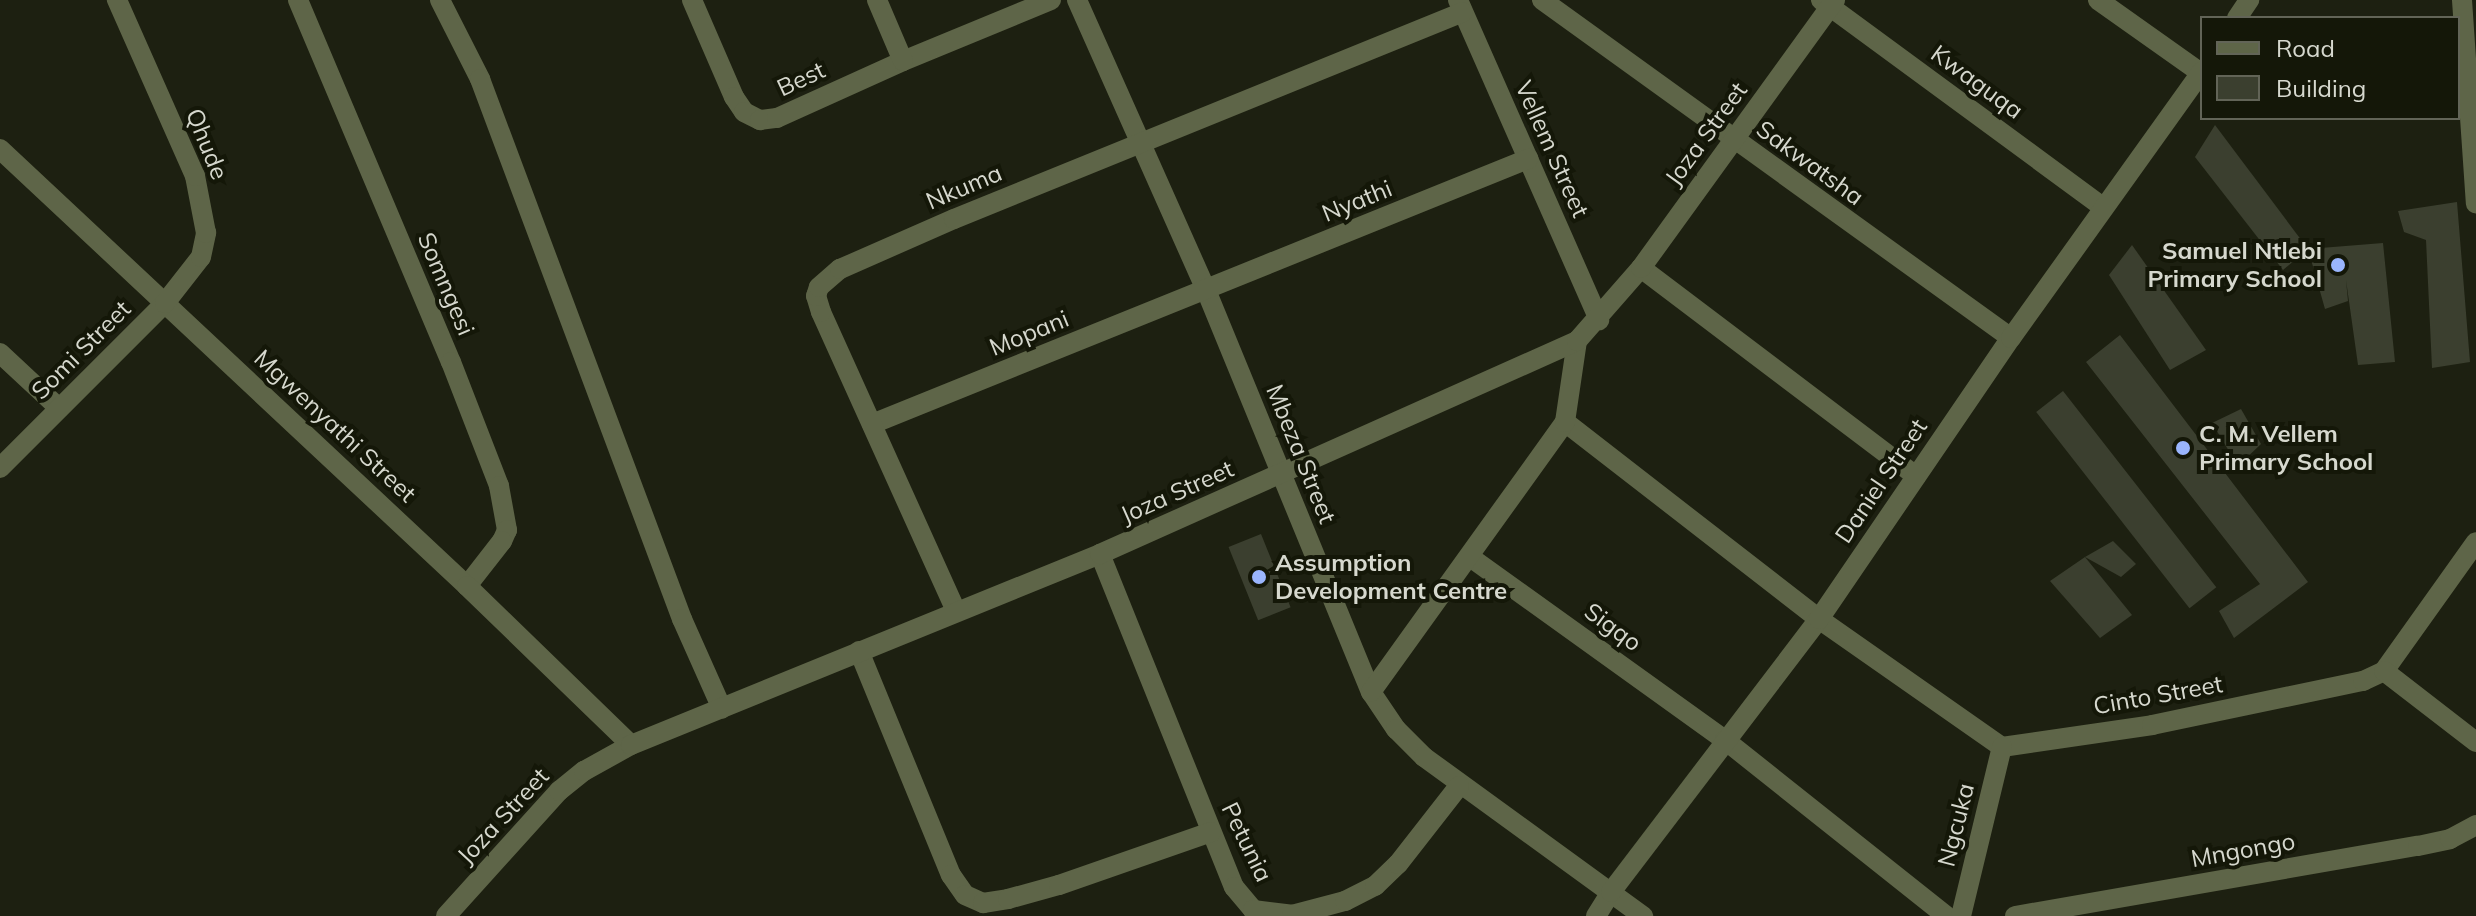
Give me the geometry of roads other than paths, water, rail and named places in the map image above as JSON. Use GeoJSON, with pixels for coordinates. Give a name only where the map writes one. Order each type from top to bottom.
{"type":"FeatureCollection","features":[{"type":"Feature","properties":{"kind":"street","name":"Qhude"},"geometry":{"type":"LineString","coordinates":[[117,0],[195,176],[204,209],[206,233],[201,257],[165,303]]}},
{"type":"Feature","properties":{"kind":"street","name":"Somngesi"},"geometry":{"type":"LineString","coordinates":[[298,0],[451,362],[499,486],[507,530],[467,586]]}},
{"type":"Feature","properties":{"kind":"street"},"geometry":{"type":"LineString","coordinates":[[440,0],[480,79],[682,619],[722,709]]}},
{"type":"Feature","properties":{"kind":"street","name":"Best"},"geometry":{"type":"LineString","coordinates":[[692,0],[734,97],[744,112],[760,120],[777,118],[903,61],[1051,0]]}},
{"type":"Feature","properties":{"kind":"street"},"geometry":{"type":"LineString","coordinates":[[877,0],[903,61]]}},
{"type":"Feature","properties":{"kind":"street","name":"Mbeza Street"},"geometry":{"type":"LineString","coordinates":[[1077,0],[1206,290],[1371,692],[1396,729],[1459,786],[1643,916]]}},
{"type":"Feature","properties":{"kind":"street","name":"Sakwatsha"},"geometry":{"type":"LineString","coordinates":[[1542,0],[2011,338]]}},
{"type":"Feature","properties":{"kind":"street"},"geometry":{"type":"LineString","coordinates":[[2098,0],[2200,71]]}},
{"type":"Feature","properties":{"kind":"street"},"geometry":{"type":"LineString","coordinates":[[2462,0],[2476,204]]}},
{"type":"Feature","properties":{"kind":"street","name":"Joza Street"},"geometry":{"type":"LineString","coordinates":[[446,916],[559,791],[584,771],[631,745],[1100,554],[1577,341],[1599,320],[1641,268],[1829,2]]}},
{"type":"Feature","properties":{"kind":"street","name":"Kwaguqa"},"geometry":{"type":"LineString","coordinates":[[1829,2],[2103,207]]}},
{"type":"Feature","properties":{"kind":"street","name":"Nkuma"},"geometry":{"type":"LineString","coordinates":[[956,611],[821,312],[816,296],[825,280],[840,269],[1460,6]]}},
{"type":"Feature","properties":{"kind":"street","name":"Vellem Street"},"geometry":{"type":"LineString","coordinates":[[1460,6],[1599,320]]}},
{"type":"Feature","properties":{"kind":"street","name":"Daniel Street"},"geometry":{"type":"LineString","coordinates":[[1596,916],[1725,740],[1819,619],[2011,338],[2200,73]]}},
{"type":"Feature","properties":{"kind":"street","name":"Mgwenyathi Street"},"geometry":{"type":"LineString","coordinates":[[0,149],[467,586],[631,745]]}},
{"type":"Feature","properties":{"kind":"street","name":"Nyathi"},"geometry":{"type":"LineString","coordinates":[[1206,290],[1528,159]]}},
{"type":"Feature","properties":{"kind":"street"},"geometry":{"type":"LineString","coordinates":[[1641,268],[1916,476]]}},
{"type":"Feature","properties":{"kind":"street","name":"Mopani"},"geometry":{"type":"LineString","coordinates":[[872,424],[1206,290]]}},
{"type":"Feature","properties":{"kind":"street","name":"Somi Street"},"geometry":{"type":"LineString","coordinates":[[0,468],[165,303]]}},
{"type":"Feature","properties":{"kind":"street"},"geometry":{"type":"LineString","coordinates":[[1371,692],[1565,422],[1577,341]]}},
{"type":"Feature","properties":{"kind":"street"},"geometry":{"type":"LineString","coordinates":[[0,353],[59,408]]}},
{"type":"Feature","properties":{"kind":"street"},"geometry":{"type":"LineString","coordinates":[[1565,422],[1819,619],[2002,747]]}},
{"type":"Feature","properties":{"kind":"street"},"geometry":{"type":"LineString","coordinates":[[2476,542],[2384,671],[2476,742]]}},
{"type":"Feature","properties":{"kind":"street","name":"Petunia"},"geometry":{"type":"LineString","coordinates":[[1100,554],[1234,887],[1253,910],[1292,915],[1345,901],[1375,886],[1398,864],[1459,786]]}},
{"type":"Feature","properties":{"kind":"street","name":"Sigqo"},"geometry":{"type":"LineString","coordinates":[[1470,557],[1725,740]]}},
{"type":"Feature","properties":{"kind":"street"},"geometry":{"type":"LineString","coordinates":[[859,651],[951,875],[965,895],[983,903],[1008,899],[1059,885],[1211,832]]}},
{"type":"Feature","properties":{"kind":"street","name":"Cinto Street"},"geometry":{"type":"LineString","coordinates":[[2002,747],[2152,725],[2339,686],[2384,671]]}},
{"type":"Feature","properties":{"kind":"street"},"geometry":{"type":"LineString","coordinates":[[1725,740],[1946,916]]}},
{"type":"Feature","properties":{"kind":"street","name":"Ngcuka"},"geometry":{"type":"LineString","coordinates":[[1961,916],[2002,747]]}},
{"type":"Feature","properties":{"kind":"street","name":"Mngongo"},"geometry":{"type":"LineString","coordinates":[[2015,916],[2418,846],[2450,839],[2476,825]]}},
{"type":"Feature","properties":{"kind":"place","name":"Samuel Ntlebi Primary School"},"geometry":{"type":"Point","coordinates":[2338,265]}},
{"type":"Feature","properties":{"kind":"place","name":"C. M. Vellem Primary School"},"geometry":{"type":"Point","coordinates":[2183,448]}},
{"type":"Feature","properties":{"kind":"place","name":"Assumption Development Centre"},"geometry":{"type":"Point","coordinates":[1259,577]}}]}
